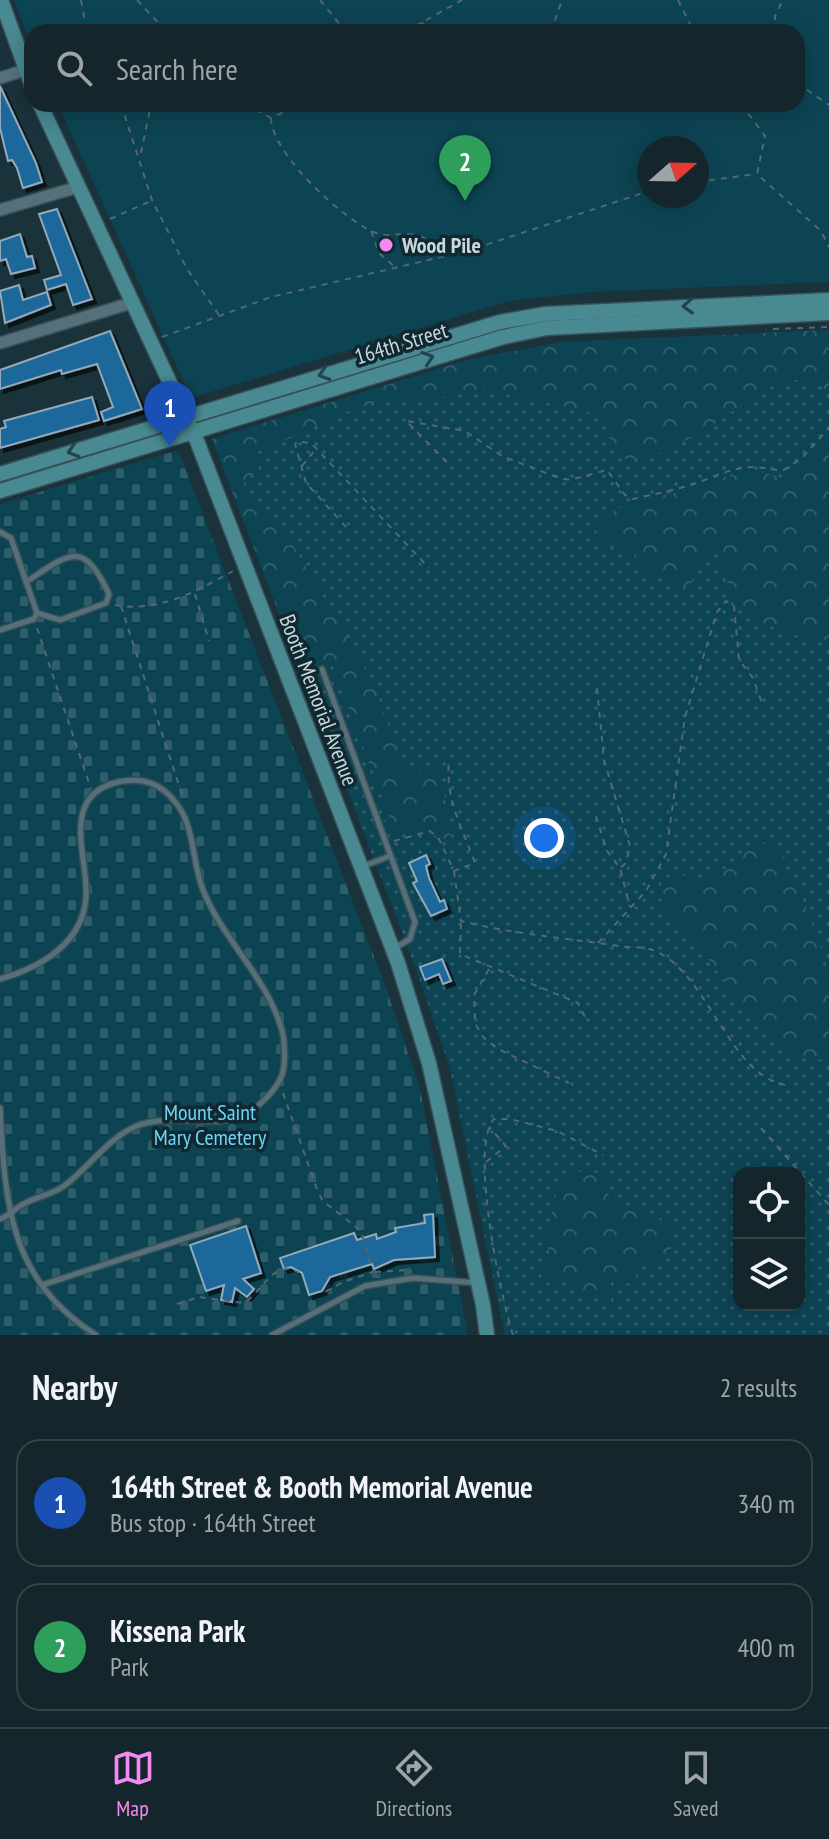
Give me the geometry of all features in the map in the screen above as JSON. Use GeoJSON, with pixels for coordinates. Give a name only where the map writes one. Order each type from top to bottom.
{"type":"FeatureCollection","features":[{"type":"Feature","properties":{"kind":"street"},"geometry":{"type":"LineString","coordinates":[[1,0],[24,67]]}},
{"type":"Feature","properties":{"kind":"street"},"geometry":{"type":"LineString","coordinates":[[0,78],[24,70]]}},
{"type":"Feature","properties":{"kind":"street","name":"Booth Memorial Avenue"},"geometry":{"type":"LineString","coordinates":[[44,112],[193,432],[393,949],[429,1063],[479,1283],[487,1335]]}},
{"type":"Feature","properties":{"kind":"street"},"geometry":{"type":"LineString","coordinates":[[0,210],[78,187]]}},
{"type":"Feature","properties":{"kind":"street","name":"164th Street"},"geometry":{"type":"LineString","coordinates":[[0,474],[459,333],[545,314],[829,300]]}},
{"type":"Feature","properties":{"kind":"street"},"geometry":{"type":"LineString","coordinates":[[0,343],[131,303]]}},
{"type":"Feature","properties":{"kind":"street","name":"164th Street"},"geometry":{"type":"LineString","coordinates":[[0,491],[463,347],[532,331],[829,313]]}},
{"type":"Feature","properties":{"kind":"lane"},"geometry":{"type":"LineString","coordinates":[[0,532],[11,538],[36,616]]}},
{"type":"Feature","properties":{"kind":"lane"},"geometry":{"type":"LineString","coordinates":[[0,630],[36,616],[60,620],[106,603],[109,594],[100,576],[81,555],[63,557],[26,582]]}},
{"type":"Feature","properties":{"kind":"lane"},"geometry":{"type":"LineString","coordinates":[[322,669],[415,922],[410,939],[393,949]]}},
{"type":"Feature","properties":{"kind":"lane"},"geometry":{"type":"LineString","coordinates":[[0,979],[52,957],[76,927],[87,896],[79,834],[83,813],[94,798],[115,783],[140,779],[160,786],[184,815],[196,868],[209,903],[282,1028],[283,1056],[279,1080],[271,1095],[236,1121],[191,1119],[137,1126],[105,1148],[64,1186],[21,1205],[10,1216],[0,1219]]}},
{"type":"Feature","properties":{"kind":"lane"},"geometry":{"type":"LineString","coordinates":[[361,867],[390,856]]}},
{"type":"Feature","properties":{"kind":"lane"},"geometry":{"type":"LineString","coordinates":[[0,1108],[10,1216],[24,1256],[42,1285],[68,1315],[96,1335]]}},
{"type":"Feature","properties":{"kind":"lane"},"geometry":{"type":"LineString","coordinates":[[42,1285],[238,1221]]}},
{"type":"Feature","properties":{"kind":"lane"},"geometry":{"type":"LineString","coordinates":[[272,1335],[365,1286],[413,1278],[479,1283]]}},
{"type":"Feature","properties":{"kind":"path"},"geometry":{"type":"LineString","coordinates":[[81,0],[86,24]]}},
{"type":"Feature","properties":{"kind":"path"},"geometry":{"type":"LineString","coordinates":[[137,0],[159,24]]}},
{"type":"Feature","properties":{"kind":"path"},"geometry":{"type":"LineString","coordinates":[[320,0],[340,24]]}},
{"type":"Feature","properties":{"kind":"path"},"geometry":{"type":"LineString","coordinates":[[418,24],[462,0]]}},
{"type":"Feature","properties":{"kind":"path"},"geometry":{"type":"LineString","coordinates":[[554,24],[562,0]]}},
{"type":"Feature","properties":{"kind":"path"},"geometry":{"type":"LineString","coordinates":[[678,0],[690,24]]}},
{"type":"Feature","properties":{"kind":"path"},"geometry":{"type":"LineString","coordinates":[[775,24],[775,16],[783,0]]}},
{"type":"Feature","properties":{"kind":"path"},"geometry":{"type":"LineString","coordinates":[[154,19],[154,24]]}},
{"type":"Feature","properties":{"kind":"path"},"geometry":{"type":"LineString","coordinates":[[805,88],[829,105]]}},
{"type":"Feature","properties":{"kind":"path"},"geometry":{"type":"LineString","coordinates":[[124,112],[152,200],[187,269],[219,315]]}},
{"type":"Feature","properties":{"kind":"path"},"geometry":{"type":"LineString","coordinates":[[140,155],[149,112]]}},
{"type":"Feature","properties":{"kind":"path"},"geometry":{"type":"LineString","coordinates":[[260,112],[271,118],[279,145],[325,199],[377,234],[418,236],[447,252],[464,252]]}},
{"type":"Feature","properties":{"kind":"path"},"geometry":{"type":"LineString","coordinates":[[271,118],[284,112]]}},
{"type":"Feature","properties":{"kind":"path"},"geometry":{"type":"LineString","coordinates":[[747,112],[765,136],[757,174]]}},
{"type":"Feature","properties":{"kind":"path"},"geometry":{"type":"LineString","coordinates":[[709,180],[757,174],[821,231],[829,247]]}},
{"type":"Feature","properties":{"kind":"path"},"geometry":{"type":"LineString","coordinates":[[160,338],[271,297],[464,252],[637,195]]}},
{"type":"Feature","properties":{"kind":"path"},"geometry":{"type":"LineString","coordinates":[[106,220],[152,200]]}},
{"type":"Feature","properties":{"kind":"path"},"geometry":{"type":"LineString","coordinates":[[371,230],[379,253],[397,268]]}},
{"type":"Feature","properties":{"kind":"path"},"geometry":{"type":"LineString","coordinates":[[769,330],[829,327]]}},
{"type":"Feature","properties":{"kind":"path"},"geometry":{"type":"LineString","coordinates":[[447,462],[406,421],[465,431],[502,456],[559,478],[570,480],[607,470],[625,495],[633,499],[701,482],[727,469],[754,465],[782,471],[801,459],[829,428]]}},
{"type":"Feature","properties":{"kind":"path"},"geometry":{"type":"LineString","coordinates":[[346,527],[306,483],[295,444],[302,440],[316,449],[429,568]]}},
{"type":"Feature","properties":{"kind":"path"},"geometry":{"type":"LineString","coordinates":[[301,468],[316,449]]}},
{"type":"Feature","properties":{"kind":"path"},"geometry":{"type":"LineString","coordinates":[[106,603],[148,607],[194,593],[234,571]]}},
{"type":"Feature","properties":{"kind":"path"},"geometry":{"type":"LineString","coordinates":[[194,593],[209,641]]}},
{"type":"Feature","properties":{"kind":"path"},"geometry":{"type":"LineString","coordinates":[[598,943],[658,875],[666,854],[685,717],[717,612],[726,601],[734,606],[739,660],[753,678],[763,706]]}},
{"type":"Feature","properties":{"kind":"path"},"geometry":{"type":"LineString","coordinates":[[121,606],[182,794],[177,804]]}},
{"type":"Feature","properties":{"kind":"path"},"geometry":{"type":"LineString","coordinates":[[36,616],[94,798]]}},
{"type":"Feature","properties":{"kind":"path"},"geometry":{"type":"LineString","coordinates":[[597,688],[604,760],[630,846],[626,863],[620,868]]}},
{"type":"Feature","properties":{"kind":"path"},"geometry":{"type":"LineString","coordinates":[[449,760],[446,782],[452,807],[475,863],[454,871]]}},
{"type":"Feature","properties":{"kind":"path"},"geometry":{"type":"LineString","coordinates":[[596,816],[607,851],[620,868],[630,908]]}},
{"type":"Feature","properties":{"kind":"path"},"geometry":{"type":"LineString","coordinates":[[386,844],[430,831],[439,839],[454,871],[461,921],[460,954],[578,1003],[587,1021]]}},
{"type":"Feature","properties":{"kind":"path"},"geometry":{"type":"LineString","coordinates":[[461,921],[530,935],[654,950],[674,963],[704,997],[752,1064],[776,1083],[786,1085]]}},
{"type":"Feature","properties":{"kind":"path"},"geometry":{"type":"LineString","coordinates":[[490,968],[474,995],[475,1023],[483,1037],[498,1049],[569,1083]]}},
{"type":"Feature","properties":{"kind":"path"},"geometry":{"type":"LineString","coordinates":[[279,1080],[318,1192],[323,1201],[361,1231],[373,1272]]}},
{"type":"Feature","properties":{"kind":"path"},"geometry":{"type":"LineString","coordinates":[[513,1335],[491,1230],[485,1162],[488,1126],[494,1119],[510,1119],[557,1131],[603,1155]]}},
{"type":"Feature","properties":{"kind":"path"},"geometry":{"type":"LineString","coordinates":[[485,1162],[506,1146],[488,1126]]}},
{"type":"Feature","properties":{"kind":"path"},"geometry":{"type":"LineString","coordinates":[[761,1128],[829,1205]]}},
{"type":"Feature","properties":{"kind":"path"},"geometry":{"type":"LineString","coordinates":[[177,1304],[199,1297],[243,1303],[275,1272],[293,1270],[299,1273]]}},
{"type":"Feature","properties":{"kind":"path"},"geometry":{"type":"LineString","coordinates":[[325,1292],[373,1272],[413,1270],[413,1278]]}},
{"type":"Feature","properties":{"kind":"green space"},"geometry":{"type":"Polygon","coordinates":[[[14,0],[829,0],[829,282],[592,292],[509,301],[191,398],[62,112],[805,112],[805,24],[24,26],[14,0]]]}},
{"type":"Feature","properties":{"kind":"green space"},"geometry":{"type":"Polygon","coordinates":[[[829,330],[829,1335],[505,1335],[449,1065],[416,969],[212,439],[467,360],[563,342],[829,330]]]}},
{"type":"Feature","properties":{"kind":"green space"},"geometry":{"type":"Polygon","coordinates":[[[829,330],[829,393],[817,384],[804,380],[778,384],[696,435],[649,457],[617,458],[601,415],[484,389],[433,399],[389,399],[354,409],[256,453],[259,469],[243,481],[249,498],[284,530],[358,655],[378,696],[404,768],[409,775],[436,765],[442,779],[451,838],[439,839],[430,831],[389,834],[383,821],[390,818],[332,664],[302,673],[212,439],[467,360],[563,342],[829,330]]]}},
{"type":"Feature","properties":{"kind":"green space"},"geometry":{"type":"Polygon","coordinates":[[[829,440],[829,640],[806,639],[744,616],[723,574],[719,553],[699,560],[692,582],[679,592],[662,577],[650,576],[634,553],[596,541],[596,523],[628,502],[680,492],[719,478],[761,472],[783,478],[829,440]]]}},
{"type":"Feature","properties":{"kind":"green space","name":"Mount Saint Mary Cemetery"},"geometry":{"type":"Polygon","coordinates":[[[178,450],[385,985],[420,1089],[468,1335],[0,1335],[0,504],[178,450]]]}},
{"type":"Feature","properties":{"kind":"green space"},"geometry":{"type":"Polygon","coordinates":[[[755,838],[785,856],[779,870],[795,877],[829,972],[829,1066],[826,1061],[785,1051],[748,1012],[691,936],[667,917],[661,898],[661,879],[688,874],[690,881],[710,876],[735,860],[755,838]]]}},
{"type":"Feature","properties":{"kind":"green space"},"geometry":{"type":"Polygon","coordinates":[[[588,1171],[607,1175],[609,1199],[615,1204],[640,1208],[673,1228],[670,1257],[644,1264],[629,1286],[611,1282],[611,1301],[583,1292],[568,1279],[545,1284],[540,1273],[549,1252],[546,1240],[559,1180],[567,1173],[588,1171]]]}},
{"type":"Feature","properties":{"kind":"building"},"geometry":{"type":"Polygon","coordinates":[[[0,86],[42,182],[23,188],[17,168],[12,160],[8,161],[0,128],[0,86]]]}},
{"type":"Feature","properties":{"kind":"building"},"geometry":{"type":"Polygon","coordinates":[[[57,209],[92,299],[73,305],[66,284],[47,290],[44,280],[61,275],[39,214],[57,209]]]}},
{"type":"Feature","properties":{"kind":"building"},"geometry":{"type":"Polygon","coordinates":[[[20,234],[27,257],[32,256],[35,268],[11,274],[6,259],[0,261],[0,241],[20,234]]]}},
{"type":"Feature","properties":{"kind":"building"},"geometry":{"type":"Polygon","coordinates":[[[19,285],[23,300],[47,292],[51,305],[5,323],[0,291],[19,285]]]}},
{"type":"Feature","properties":{"kind":"building"},"geometry":{"type":"Polygon","coordinates":[[[110,331],[142,409],[104,421],[101,412],[113,407],[97,364],[62,374],[61,370],[0,389],[0,370],[110,331]]]}},
{"type":"Feature","properties":{"kind":"building"},"geometry":{"type":"Polygon","coordinates":[[[92,397],[99,420],[0,448],[0,429],[6,427],[4,421],[92,397]]]}},
{"type":"Feature","properties":{"kind":"building"},"geometry":{"type":"Polygon","coordinates":[[[426,855],[430,864],[426,866],[429,878],[440,902],[444,900],[447,909],[431,916],[413,883],[417,881],[409,863],[426,855]]]}},
{"type":"Feature","properties":{"kind":"building"},"geometry":{"type":"Polygon","coordinates":[[[442,959],[451,981],[443,984],[439,974],[425,980],[420,967],[442,959]]]}},
{"type":"Feature","properties":{"kind":"building"},"geometry":{"type":"Polygon","coordinates":[[[433,1214],[435,1257],[394,1260],[374,1269],[372,1264],[330,1277],[322,1291],[309,1295],[302,1273],[291,1267],[284,1269],[280,1258],[354,1233],[357,1240],[376,1234],[377,1239],[396,1232],[395,1228],[425,1223],[424,1215],[433,1214]]]}},
{"type":"Feature","properties":{"kind":"building"},"geometry":{"type":"Polygon","coordinates":[[[246,1226],[261,1273],[243,1279],[254,1289],[247,1297],[235,1288],[232,1302],[221,1300],[224,1285],[206,1291],[190,1245],[246,1226]]]}},
{"type":"Feature","properties":{"kind":"place","name":"Kissena Park"},"geometry":{"type":"Point","coordinates":[465,201]}},
{"type":"Feature","properties":{"kind":"place","name":"Wood Pile"},"geometry":{"type":"Point","coordinates":[386,245]}},
{"type":"Feature","properties":{"kind":"place","name":"164th Street & Booth Memorial Avenue"},"geometry":{"type":"Point","coordinates":[170,447]}}]}
